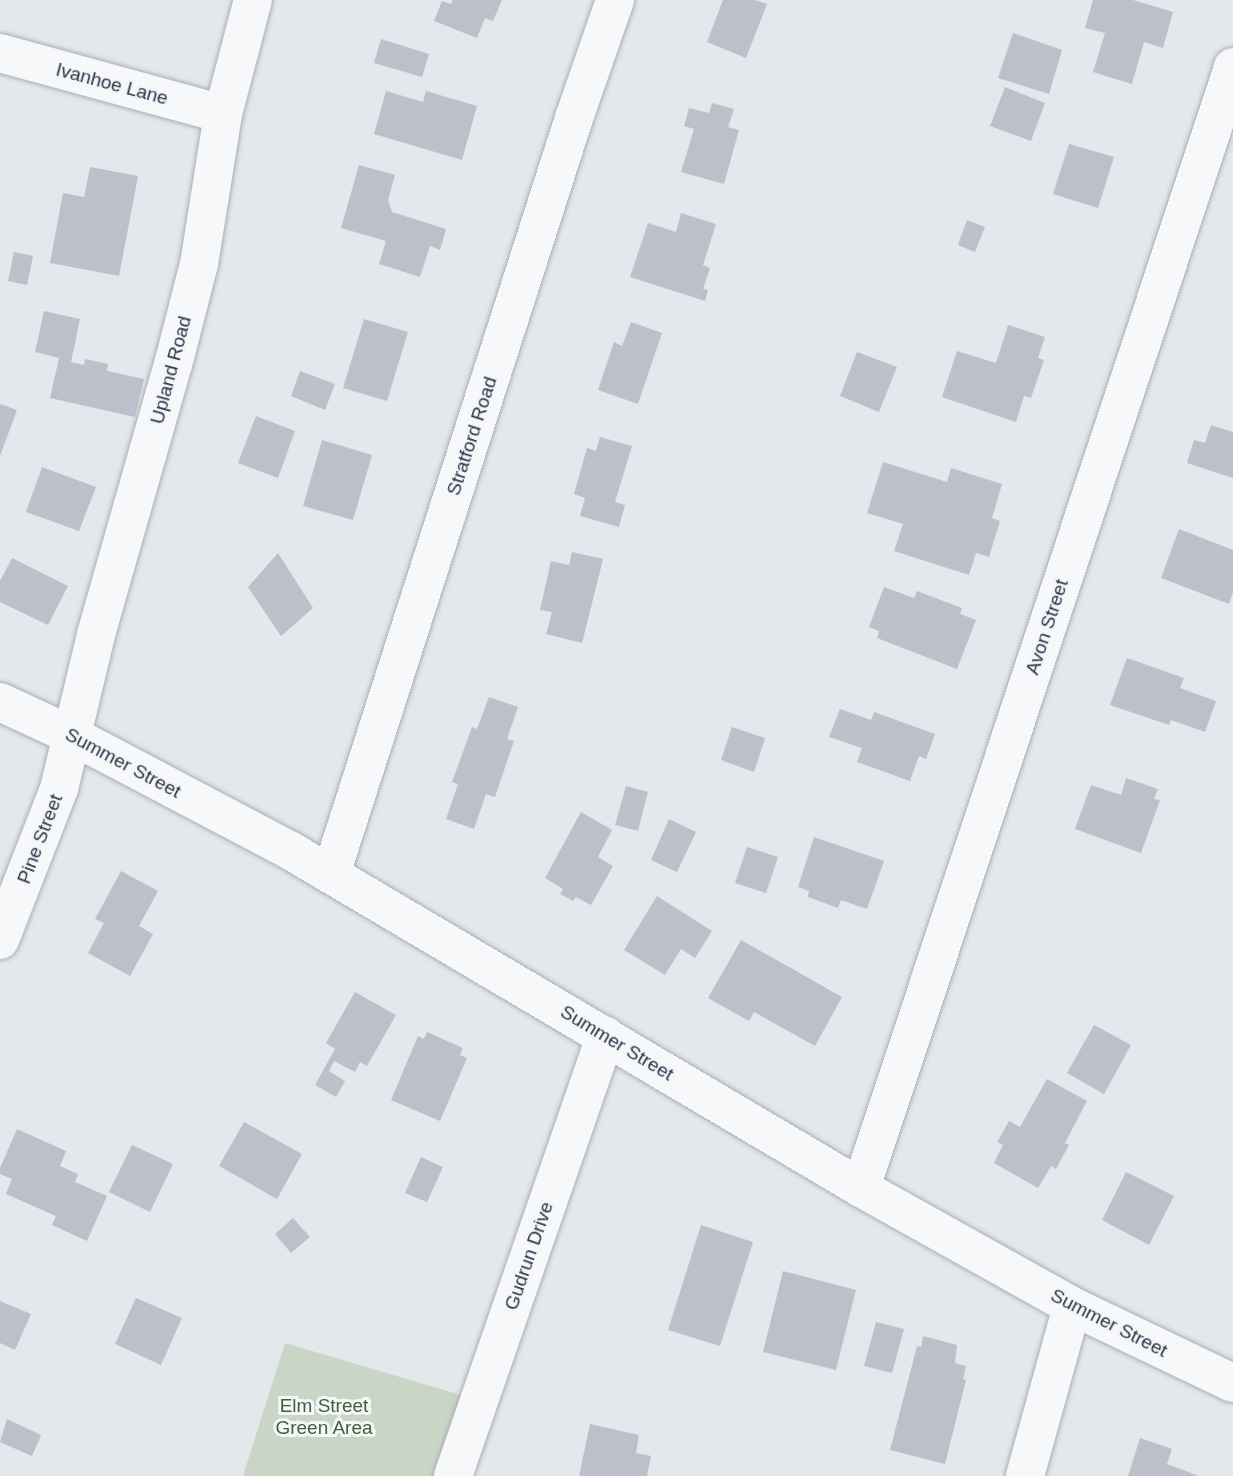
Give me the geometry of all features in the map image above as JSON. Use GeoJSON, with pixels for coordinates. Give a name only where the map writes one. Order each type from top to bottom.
{"type":"FeatureCollection","features":[{"type":"Feature","properties":{"kind":"street","name":"Upland Road"},"geometry":{"type":"LineString","coordinates":[[71,735],[97,631],[199,264],[223,114],[253,0]]}},
{"type":"Feature","properties":{"kind":"street","name":"Stratford Road"},"geometry":{"type":"LineString","coordinates":[[331,874],[574,118],[615,0]]}},
{"type":"Feature","properties":{"kind":"street","name":"Ivanhoe Lane"},"geometry":{"type":"LineString","coordinates":[[0,53],[223,114]]}},
{"type":"Feature","properties":{"kind":"street","name":"Avon Street"},"geometry":{"type":"LineString","coordinates":[[862,1188],[1233,67]]}},
{"type":"Feature","properties":{"kind":"street","name":"Summer Street"},"geometry":{"type":"LineString","coordinates":[[0,702],[71,735],[331,874],[862,1188],[1072,1306],[1233,1383]]}},
{"type":"Feature","properties":{"kind":"street","name":"Pine Street"},"geometry":{"type":"LineString","coordinates":[[0,940],[59,789],[71,735]]}},
{"type":"Feature","properties":{"kind":"street","name":"Gudrun Drive"},"geometry":{"type":"LineString","coordinates":[[453,1476],[605,1035]]}},
{"type":"Feature","properties":{"kind":"street"},"geometry":{"type":"LineString","coordinates":[[1025,1476],[1072,1306]]}},
{"type":"Feature","properties":{"kind":"green space","name":"Elm Street Green Area"},"geometry":{"type":"Polygon","coordinates":[[[285,1343],[461,1395],[433,1476],[243,1476],[285,1343]]]}},
{"type":"Feature","properties":{"kind":"building"},"geometry":{"type":"Polygon","coordinates":[[[453,0],[502,0],[493,21],[485,18],[477,38],[434,21],[442,1],[451,4],[453,0]]]}},
{"type":"Feature","properties":{"kind":"building"},"geometry":{"type":"Polygon","coordinates":[[[723,0],[755,0],[767,4],[746,58],[707,42],[723,0]]]}},
{"type":"Feature","properties":{"kind":"building"},"geometry":{"type":"Polygon","coordinates":[[[1093,0],[1133,0],[1173,12],[1163,48],[1144,42],[1132,84],[1093,72],[1105,33],[1085,28],[1093,0]]]}},
{"type":"Feature","properties":{"kind":"building"},"geometry":{"type":"Polygon","coordinates":[[[1013,33],[1062,50],[1049,94],[998,78],[1013,33]]]}},
{"type":"Feature","properties":{"kind":"building"},"geometry":{"type":"Polygon","coordinates":[[[381,39],[429,54],[422,77],[374,63],[381,39]]]}},
{"type":"Feature","properties":{"kind":"building"},"geometry":{"type":"Polygon","coordinates":[[[1005,87],[1045,103],[1031,141],[990,126],[1005,87]]]}},
{"type":"Feature","properties":{"kind":"building"},"geometry":{"type":"Polygon","coordinates":[[[386,91],[423,102],[426,91],[477,106],[462,160],[374,134],[386,91]]]}},
{"type":"Feature","properties":{"kind":"building"},"geometry":{"type":"Polygon","coordinates":[[[712,103],[734,109],[728,127],[739,130],[724,184],[681,172],[694,129],[684,126],[689,108],[709,113],[712,103]]]}},
{"type":"Feature","properties":{"kind":"building"},"geometry":{"type":"Polygon","coordinates":[[[1069,144],[1114,157],[1098,208],[1053,194],[1069,144]]]}},
{"type":"Feature","properties":{"kind":"building"},"geometry":{"type":"Polygon","coordinates":[[[359,165],[395,175],[388,200],[392,212],[446,229],[440,250],[430,246],[420,277],[379,264],[386,241],[341,228],[359,165]]]}},
{"type":"Feature","properties":{"kind":"building"},"geometry":{"type":"Polygon","coordinates":[[[90,167],[138,176],[119,276],[50,263],[63,193],[84,197],[90,167]]]}},
{"type":"Feature","properties":{"kind":"building"},"geometry":{"type":"Polygon","coordinates":[[[681,213],[716,224],[703,265],[710,268],[703,289],[708,290],[705,301],[630,277],[648,223],[676,232],[681,213]]]}},
{"type":"Feature","properties":{"kind":"building"},"geometry":{"type":"Polygon","coordinates":[[[967,220],[985,227],[975,252],[958,245],[967,220]]]}},
{"type":"Feature","properties":{"kind":"building"},"geometry":{"type":"Polygon","coordinates":[[[14,252],[33,256],[27,285],[8,281],[14,252]]]}},
{"type":"Feature","properties":{"kind":"building"},"geometry":{"type":"Polygon","coordinates":[[[44,311],[80,319],[71,362],[84,365],[85,359],[108,364],[107,371],[144,379],[135,417],[50,398],[59,358],[35,352],[44,311]]]}},
{"type":"Feature","properties":{"kind":"building"},"geometry":{"type":"Polygon","coordinates":[[[364,319],[408,332],[387,401],[343,388],[364,319]]]}},
{"type":"Feature","properties":{"kind":"building"},"geometry":{"type":"Polygon","coordinates":[[[631,322],[662,333],[638,404],[598,390],[614,342],[622,346],[631,322]]]}},
{"type":"Feature","properties":{"kind":"building"},"geometry":{"type":"Polygon","coordinates":[[[1008,325],[1045,337],[1038,358],[1044,360],[1031,398],[1024,396],[1016,422],[942,397],[957,351],[996,363],[1008,325]]]}},
{"type":"Feature","properties":{"kind":"building"},"geometry":{"type":"Polygon","coordinates":[[[857,352],[897,367],[879,412],[840,396],[857,352]]]}},
{"type":"Feature","properties":{"kind":"building"},"geometry":{"type":"Polygon","coordinates":[[[300,371],[335,384],[325,410],[291,396],[300,371]]]}},
{"type":"Feature","properties":{"kind":"building"},"geometry":{"type":"Polygon","coordinates":[[[0,404],[17,410],[0,456],[0,404]]]}},
{"type":"Feature","properties":{"kind":"building"},"geometry":{"type":"Polygon","coordinates":[[[256,416],[295,431],[278,478],[238,463],[256,416]]]}},
{"type":"Feature","properties":{"kind":"building"},"geometry":{"type":"Polygon","coordinates":[[[1211,425],[1233,432],[1233,478],[1187,463],[1194,440],[1205,443],[1211,425]]]}},
{"type":"Feature","properties":{"kind":"building"},"geometry":{"type":"Polygon","coordinates":[[[600,437],[632,446],[615,502],[625,505],[619,527],[580,516],[585,498],[574,494],[587,448],[596,451],[600,437]]]}},
{"type":"Feature","properties":{"kind":"building"},"geometry":{"type":"Polygon","coordinates":[[[322,440],[372,455],[353,520],[303,506],[322,440]]]}},
{"type":"Feature","properties":{"kind":"building"},"geometry":{"type":"Polygon","coordinates":[[[883,462],[947,482],[951,468],[1002,484],[992,518],[1000,521],[989,557],[976,553],[969,575],[894,551],[903,524],[867,513],[883,462]]]}},
{"type":"Feature","properties":{"kind":"building"},"geometry":{"type":"Polygon","coordinates":[[[42,467],[96,487],[79,531],[26,512],[42,467]]]}},
{"type":"Feature","properties":{"kind":"building"},"geometry":{"type":"Polygon","coordinates":[[[1179,529],[1233,550],[1233,592],[1229,604],[1161,578],[1179,529]]]}},
{"type":"Feature","properties":{"kind":"building"},"geometry":{"type":"Polygon","coordinates":[[[572,552],[603,559],[582,643],[546,634],[552,612],[540,610],[551,561],[569,565],[572,552]]]}},
{"type":"Feature","properties":{"kind":"building"},"geometry":{"type":"Polygon","coordinates":[[[278,553],[313,608],[281,636],[248,587],[278,553]]]}},
{"type":"Feature","properties":{"kind":"building"},"geometry":{"type":"Polygon","coordinates":[[[12,558],[68,586],[48,625],[0,602],[0,581],[12,558]]]}},
{"type":"Feature","properties":{"kind":"building"},"geometry":{"type":"Polygon","coordinates":[[[884,587],[914,598],[917,591],[962,608],[960,614],[976,620],[957,669],[877,638],[879,631],[869,627],[884,587]]]}},
{"type":"Feature","properties":{"kind":"building"},"geometry":{"type":"Polygon","coordinates":[[[1127,658],[1184,678],[1180,688],[1216,701],[1205,732],[1171,720],[1169,725],[1110,705],[1127,658]]]}},
{"type":"Feature","properties":{"kind":"building"},"geometry":{"type":"Polygon","coordinates":[[[489,697],[518,707],[507,739],[514,741],[495,797],[486,794],[474,829],[446,819],[458,784],[452,782],[472,727],[477,729],[489,697]]]}},
{"type":"Feature","properties":{"kind":"building"},"geometry":{"type":"Polygon","coordinates":[[[840,709],[871,720],[874,712],[935,734],[926,759],[919,756],[910,781],[857,762],[862,748],[829,737],[840,709]]]}},
{"type":"Feature","properties":{"kind":"building"},"geometry":{"type":"Polygon","coordinates":[[[732,727],[765,738],[754,772],[721,760],[732,727]]]}},
{"type":"Feature","properties":{"kind":"building"},"geometry":{"type":"Polygon","coordinates":[[[1126,778],[1158,789],[1154,799],[1160,800],[1141,853],[1075,829],[1091,785],[1121,795],[1126,778]]]}},
{"type":"Feature","properties":{"kind":"building"},"geometry":{"type":"Polygon","coordinates":[[[626,786],[648,792],[638,831],[615,825],[626,786]]]}},
{"type":"Feature","properties":{"kind":"building"},"geometry":{"type":"Polygon","coordinates":[[[581,812],[612,830],[598,857],[613,866],[591,905],[576,897],[573,901],[560,894],[563,889],[545,878],[581,812]]]}},
{"type":"Feature","properties":{"kind":"building"},"geometry":{"type":"Polygon","coordinates":[[[669,819],[696,832],[677,872],[651,860],[669,819]]]}},
{"type":"Feature","properties":{"kind":"building"},"geometry":{"type":"Polygon","coordinates":[[[814,837],[884,861],[867,909],[841,900],[838,908],[808,897],[809,891],[798,887],[814,837]]]}},
{"type":"Feature","properties":{"kind":"building"},"geometry":{"type":"Polygon","coordinates":[[[747,847],[778,857],[766,893],[735,883],[747,847]]]}},
{"type":"Feature","properties":{"kind":"building"},"geometry":{"type":"Polygon","coordinates":[[[121,871],[158,891],[139,926],[153,934],[130,976],[88,953],[104,923],[95,919],[121,871]]]}},
{"type":"Feature","properties":{"kind":"building"},"geometry":{"type":"Polygon","coordinates":[[[657,896],[712,931],[695,958],[681,949],[665,975],[624,950],[657,896]]]}},
{"type":"Feature","properties":{"kind":"building"},"geometry":{"type":"Polygon","coordinates":[[[741,940],[842,997],[815,1046],[754,1012],[749,1021],[708,998],[741,940]]]}},
{"type":"Feature","properties":{"kind":"building"},"geometry":{"type":"Polygon","coordinates":[[[355,992],[396,1015],[367,1066],[360,1062],[355,1072],[334,1061],[329,1071],[345,1081],[336,1097],[315,1085],[335,1049],[326,1043],[355,992]]]}},
{"type":"Feature","properties":{"kind":"building"},"geometry":{"type":"Polygon","coordinates":[[[1094,1025],[1131,1045],[1104,1094],[1067,1073],[1094,1025]]]}},
{"type":"Feature","properties":{"kind":"building"},"geometry":{"type":"Polygon","coordinates":[[[427,1032],[463,1048],[460,1055],[467,1058],[440,1121],[391,1100],[418,1036],[424,1039],[427,1032]]]}},
{"type":"Feature","properties":{"kind":"building"},"geometry":{"type":"Polygon","coordinates":[[[1047,1079],[1087,1101],[1065,1143],[1069,1145],[1056,1169],[1051,1166],[1038,1188],[994,1163],[1003,1145],[997,1142],[1009,1121],[1020,1127],[1047,1079]]]}},
{"type":"Feature","properties":{"kind":"building"},"geometry":{"type":"Polygon","coordinates":[[[244,1122],[302,1154],[277,1199],[219,1166],[244,1122]]]}},
{"type":"Feature","properties":{"kind":"building"},"geometry":{"type":"Polygon","coordinates":[[[17,1129],[66,1151],[60,1166],[78,1174],[75,1182],[107,1196],[87,1241],[52,1225],[56,1216],[6,1194],[12,1179],[0,1174],[0,1168],[17,1129]]]}},
{"type":"Feature","properties":{"kind":"building"},"geometry":{"type":"Polygon","coordinates":[[[132,1145],[173,1164],[150,1212],[109,1192],[132,1145]]]}},
{"type":"Feature","properties":{"kind":"building"},"geometry":{"type":"Polygon","coordinates":[[[421,1157],[443,1167],[427,1202],[405,1193],[421,1157]]]}},
{"type":"Feature","properties":{"kind":"building"},"geometry":{"type":"Polygon","coordinates":[[[1126,1172],[1174,1196],[1149,1245],[1102,1220],[1126,1172]]]}},
{"type":"Feature","properties":{"kind":"building"},"geometry":{"type":"Polygon","coordinates":[[[293,1218],[310,1237],[291,1253],[275,1234],[293,1218]]]}},
{"type":"Feature","properties":{"kind":"building"},"geometry":{"type":"Polygon","coordinates":[[[701,1225],[753,1242],[720,1346],[668,1330],[701,1225]]]}},
{"type":"Feature","properties":{"kind":"building"},"geometry":{"type":"Polygon","coordinates":[[[783,1271],[856,1290],[836,1370],[763,1352],[783,1271]]]}},
{"type":"Feature","properties":{"kind":"building"},"geometry":{"type":"Polygon","coordinates":[[[136,1298],[182,1318],[161,1365],[115,1344],[136,1298]]]}},
{"type":"Feature","properties":{"kind":"building"},"geometry":{"type":"Polygon","coordinates":[[[0,1301],[31,1314],[15,1350],[0,1343],[0,1301]]]}},
{"type":"Feature","properties":{"kind":"building"},"geometry":{"type":"Polygon","coordinates":[[[876,1322],[904,1329],[892,1373],[864,1366],[876,1322]]]}},
{"type":"Feature","properties":{"kind":"building"},"geometry":{"type":"Polygon","coordinates":[[[923,1336],[957,1345],[955,1363],[966,1366],[963,1379],[966,1380],[945,1464],[890,1450],[917,1346],[921,1347],[923,1336]]]}},
{"type":"Feature","properties":{"kind":"building"},"geometry":{"type":"Polygon","coordinates":[[[7,1419],[41,1435],[32,1456],[0,1442],[7,1419]]]}},
{"type":"Feature","properties":{"kind":"building"},"geometry":{"type":"Polygon","coordinates":[[[590,1424],[639,1435],[636,1453],[651,1456],[647,1476],[579,1476],[590,1424]]]}},
{"type":"Feature","properties":{"kind":"building"},"geometry":{"type":"Polygon","coordinates":[[[1140,1438],[1172,1449],[1167,1464],[1199,1476],[1128,1476],[1140,1438]]]}}]}
